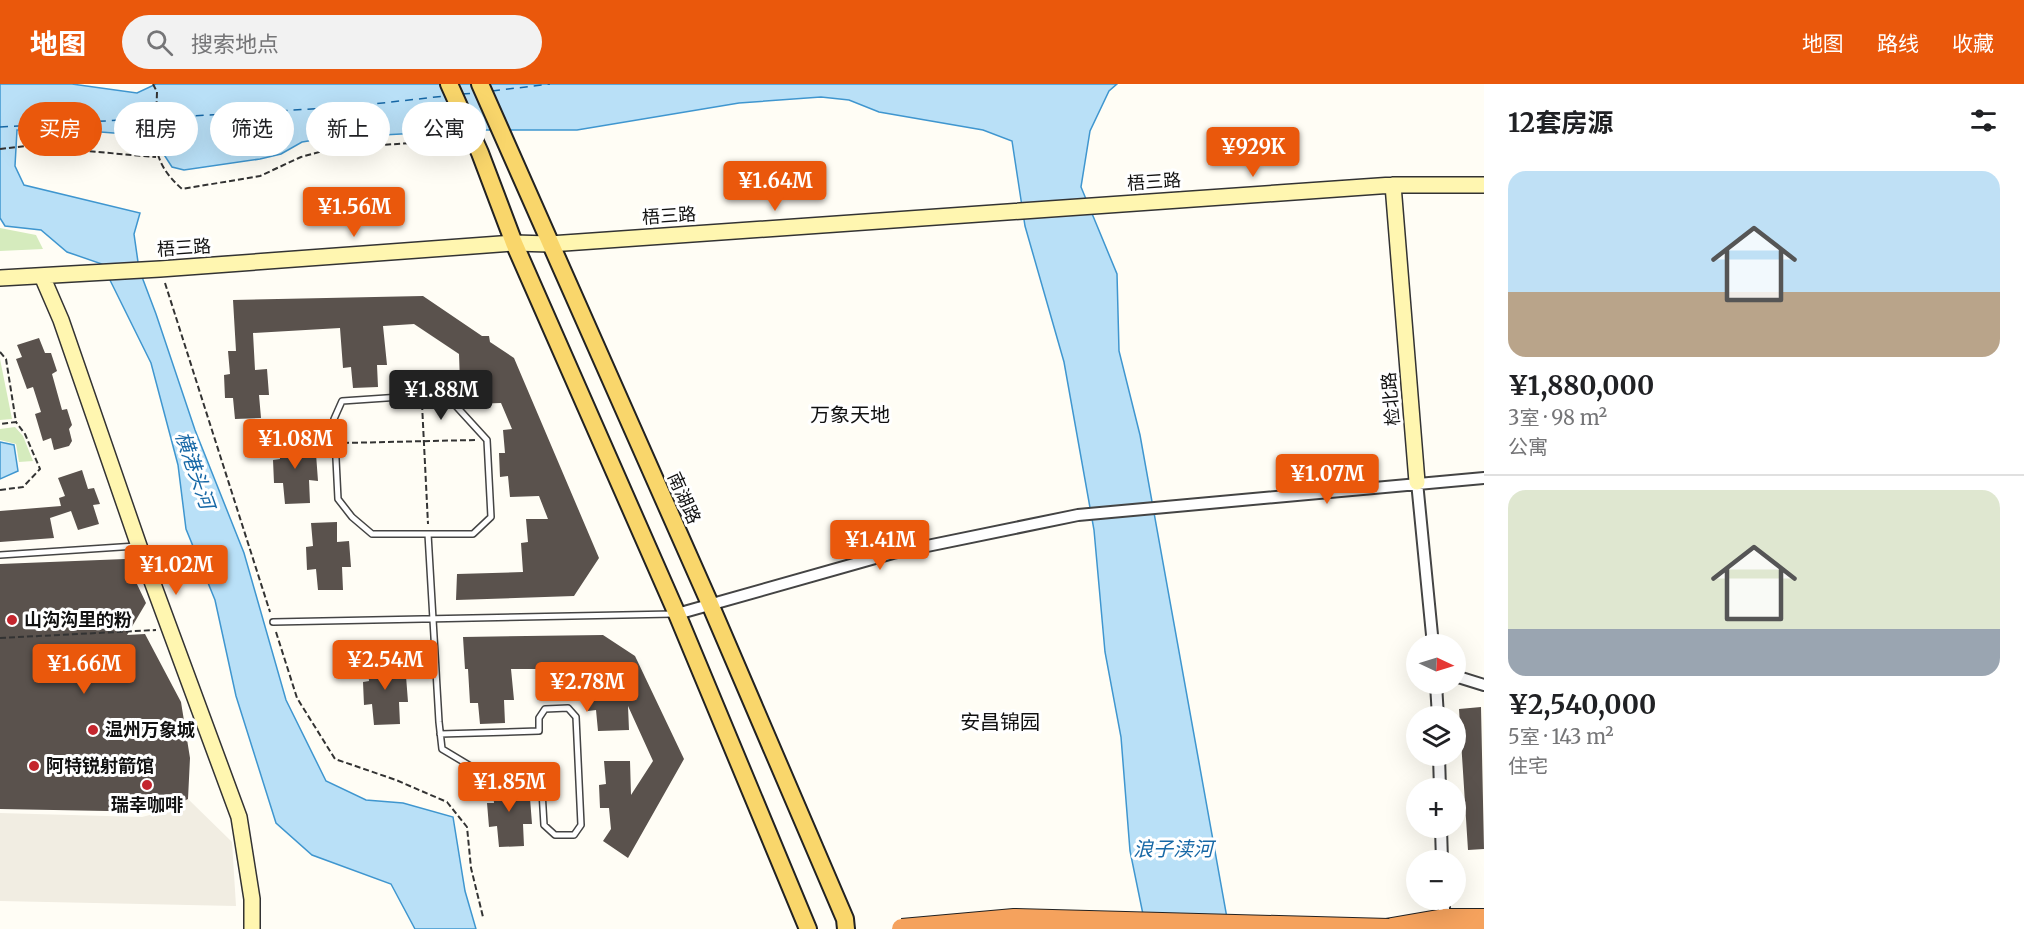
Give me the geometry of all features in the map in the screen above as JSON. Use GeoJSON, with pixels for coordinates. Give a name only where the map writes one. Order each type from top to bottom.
{"type":"FeatureCollection","features":[{"type":"Feature","properties":{"kind":"highway"},"geometry":{"type":"LineString","coordinates":[[902,929],[1014,919],[1388,929],[1444,910],[1484,919]]}},
{"type":"Feature","properties":{"kind":"main road"},"geometry":{"type":"LineString","coordinates":[[449,84],[480,153],[514,243],[677,614],[808,929]]}},
{"type":"Feature","properties":{"kind":"main road","name":"南湖路"},"geometry":{"type":"LineString","coordinates":[[480,84],[710,604],[845,919],[846,929]]}},
{"type":"Feature","properties":{"kind":"street","name":"梧三路"},"geometry":{"type":"LineString","coordinates":[[0,278],[160,269],[514,243],[549,244],[1393,185],[1484,185]]}},
{"type":"Feature","properties":{"kind":"street","name":"检北路"},"geometry":{"type":"LineString","coordinates":[[1393,185],[1432,634]]}},
{"type":"Feature","properties":{"kind":"street"},"geometry":{"type":"LineString","coordinates":[[42,276],[61,321],[139,546],[239,817],[252,899],[252,929]]}},
{"type":"Feature","properties":{"kind":"street"},"geometry":{"type":"LineString","coordinates":[[677,614],[892,553],[1078,515],[1417,482],[1484,478]]}},
{"type":"Feature","properties":{"kind":"street"},"geometry":{"type":"LineString","coordinates":[[1466,679],[1484,685]]}},
{"type":"Feature","properties":{"kind":"lane"},"geometry":{"type":"LineString","coordinates":[[445,394],[487,440],[491,517],[473,534],[372,534],[352,517],[338,499],[334,418],[342,401],[445,394]]}},
{"type":"Feature","properties":{"kind":"lane"},"geometry":{"type":"LineString","coordinates":[[428,534],[432,619],[440,734],[442,749],[472,767],[535,766],[541,774],[544,825],[555,835],[574,835],[581,825],[576,717],[568,708],[545,709],[539,718],[539,731],[440,734]]}},
{"type":"Feature","properties":{"kind":"lane"},"geometry":{"type":"LineString","coordinates":[[0,555],[139,546]]}},
{"type":"Feature","properties":{"kind":"lane"},"geometry":{"type":"LineString","coordinates":[[273,622],[677,614]]}},
{"type":"Feature","properties":{"kind":"path"},"geometry":{"type":"LineString","coordinates":[[153,84],[157,92],[156,157],[171,179],[182,189],[260,176],[301,157],[334,148],[402,144]]}},
{"type":"Feature","properties":{"kind":"path"},"geometry":{"type":"LineString","coordinates":[[0,149],[27,146],[156,157]]}},
{"type":"Feature","properties":{"kind":"path"},"geometry":{"type":"LineString","coordinates":[[0,351],[6,359],[16,422],[25,434],[40,469],[23,487],[0,490]]}},
{"type":"Feature","properties":{"kind":"path"},"geometry":{"type":"LineString","coordinates":[[421,395],[428,534]]}},
{"type":"Feature","properties":{"kind":"path"},"geometry":{"type":"LineString","coordinates":[[0,424],[16,422]]}},
{"type":"Feature","properties":{"kind":"path"},"geometry":{"type":"LineString","coordinates":[[336,443],[487,440]]}},
{"type":"Feature","properties":{"kind":"path"},"geometry":{"type":"LineString","coordinates":[[0,638],[170,629]]}},
{"type":"Feature","properties":{"kind":"green space"},"geometry":{"type":"Polygon","coordinates":[[[0,228],[36,235],[43,249],[0,251],[0,228]]]}},
{"type":"Feature","properties":{"kind":"green space"},"geometry":{"type":"Polygon","coordinates":[[[0,359],[12,419],[0,420],[0,359]]]}},
{"type":"Feature","properties":{"kind":"green space"},"geometry":{"type":"Polygon","coordinates":[[[15,427],[23,436],[33,461],[19,462],[16,444],[0,440],[0,429],[15,427]]]}},
{"type":"Feature","properties":{"kind":"shaded area"},"geometry":{"type":"Polygon","coordinates":[[[188,799],[232,842],[236,906],[0,901],[0,813],[142,817],[161,812],[188,799]]]}},
{"type":"Feature","properties":{"kind":"water"},"geometry":{"type":"Polygon","coordinates":[[[0,84],[72,84],[137,93],[156,84],[1117,84],[1109,91],[1090,131],[1081,187],[1117,274],[1119,351],[1140,435],[1229,929],[1146,929],[1130,851],[1121,737],[1105,652],[1094,530],[1064,362],[1025,226],[1012,141],[983,130],[879,112],[849,100],[821,97],[739,103],[577,130],[486,130],[486,102],[402,102],[402,134],[390,135],[390,102],[306,102],[306,141],[294,147],[294,102],[210,102],[210,156],[273,156],[184,170],[172,167],[165,156],[198,156],[198,102],[114,102],[114,133],[102,132],[102,102],[18,102],[15,166],[24,185],[140,213],[134,234],[139,269],[195,430],[244,553],[286,700],[326,781],[366,800],[403,803],[453,817],[465,891],[476,929],[415,929],[391,884],[312,855],[276,823],[236,696],[215,600],[186,529],[178,465],[151,363],[102,264],[67,252],[41,230],[5,226],[0,218],[0,84]]]}},
{"type":"Feature","properties":{"kind":"water"},"geometry":{"type":"Polygon","coordinates":[[[0,442],[14,445],[18,471],[0,479],[0,442]]]}},
{"type":"Feature","properties":{"kind":"building"},"geometry":{"type":"Polygon","coordinates":[[[423,296],[482,336],[489,336],[490,342],[514,358],[599,558],[574,596],[456,600],[457,574],[523,572],[521,543],[528,542],[526,519],[548,519],[539,496],[510,497],[508,476],[500,477],[499,453],[505,453],[503,430],[512,429],[501,403],[470,404],[469,383],[460,383],[459,354],[414,324],[383,326],[387,365],[377,365],[378,387],[353,388],[351,367],[343,368],[340,328],[253,333],[255,370],[267,369],[269,395],[259,395],[261,418],[235,419],[233,398],[225,398],[224,375],[230,374],[228,351],[236,351],[233,300],[423,296]]]}},
{"type":"Feature","properties":{"kind":"building"},"geometry":{"type":"Polygon","coordinates":[[[39,338],[45,353],[51,353],[57,371],[52,374],[62,410],[67,409],[72,425],[69,429],[72,441],[69,446],[54,450],[51,438],[43,441],[35,414],[41,412],[33,387],[27,389],[16,359],[22,357],[17,345],[39,338]]]}},
{"type":"Feature","properties":{"kind":"building"},"geometry":{"type":"Polygon","coordinates":[[[278,436],[303,436],[304,455],[316,454],[318,481],[309,480],[310,503],[285,504],[283,483],[274,483],[273,460],[280,459],[278,436]]]}},
{"type":"Feature","properties":{"kind":"building"},"geometry":{"type":"Polygon","coordinates":[[[82,470],[88,489],[94,488],[100,504],[93,505],[99,524],[78,530],[71,511],[50,518],[54,538],[0,542],[0,511],[61,506],[59,498],[65,496],[58,478],[82,470]]]}},
{"type":"Feature","properties":{"kind":"building"},"geometry":{"type":"Polygon","coordinates":[[[337,522],[337,542],[349,541],[351,567],[342,567],[343,590],[318,590],[316,569],[307,570],[306,547],[313,546],[311,523],[337,522]]]}},
{"type":"Feature","properties":{"kind":"building","name":"温州万象城"},"geometry":{"type":"Polygon","coordinates":[[[125,559],[146,603],[127,635],[145,634],[181,702],[190,758],[188,799],[161,812],[0,809],[0,564],[125,559]]]}},
{"type":"Feature","properties":{"kind":"building"},"geometry":{"type":"Polygon","coordinates":[[[603,635],[635,656],[684,759],[628,858],[603,841],[611,829],[609,808],[600,808],[599,785],[606,784],[604,761],[630,761],[631,795],[653,761],[628,706],[629,730],[598,731],[596,710],[588,711],[585,669],[511,669],[514,700],[504,700],[505,723],[480,724],[478,703],[470,703],[468,669],[465,669],[463,637],[603,635]]]}},
{"type":"Feature","properties":{"kind":"building"},"geometry":{"type":"Polygon","coordinates":[[[393,657],[394,677],[406,676],[408,702],[399,702],[400,724],[374,725],[372,704],[364,705],[363,682],[369,681],[367,658],[393,657]]]}},
{"type":"Feature","properties":{"kind":"building"},"geometry":{"type":"Polygon","coordinates":[[[1481,707],[1484,849],[1468,850],[1466,778],[1463,778],[1463,766],[1466,766],[1466,708],[1481,707]]]}},
{"type":"Feature","properties":{"kind":"building"},"geometry":{"type":"Polygon","coordinates":[[[518,779],[518,799],[530,798],[532,824],[523,824],[524,846],[499,847],[497,826],[489,827],[487,803],[494,803],[492,780],[518,779]]]}},
{"type":"Feature","properties":{"kind":"ferry route"},"geometry":{"type":"LineString","coordinates":[[492,91],[550,84]]}},
{"type":"Feature","properties":{"kind":"ferry route"},"geometry":{"type":"LineString","coordinates":[[462,94],[475,93]]}},
{"type":"Feature","properties":{"kind":"ferry route"},"geometry":{"type":"LineString","coordinates":[[0,127],[346,107],[445,96]]}},
{"type":"Feature","properties":{"kind":"place","name":"山沟沟里的粉"},"geometry":{"type":"Point","coordinates":[12,620]}},
{"type":"Feature","properties":{"kind":"place","name":"温州万象城"},"geometry":{"type":"Point","coordinates":[93,730]}},
{"type":"Feature","properties":{"kind":"place","name":"阿特锐射箭馆"},"geometry":{"type":"Point","coordinates":[34,766]}},
{"type":"Feature","properties":{"kind":"place","name":"瑞幸咖啡"},"geometry":{"type":"Point","coordinates":[147,785]}},
{"type":"Feature","properties":{"kind":"district","name":"万象天地"},"geometry":{"type":"Point","coordinates":[850,415]}},
{"type":"Feature","properties":{"kind":"district","name":"安昌锦园"},"geometry":{"type":"Point","coordinates":[1000,722]}},
{"type":"Feature","properties":{"kind":"water label","name":"横港头河"},"geometry":{"type":"Point","coordinates":[195,470]}},
{"type":"Feature","properties":{"kind":"water label","name":"浪子渎河"},"geometry":{"type":"Point","coordinates":[1173,849]}}]}
